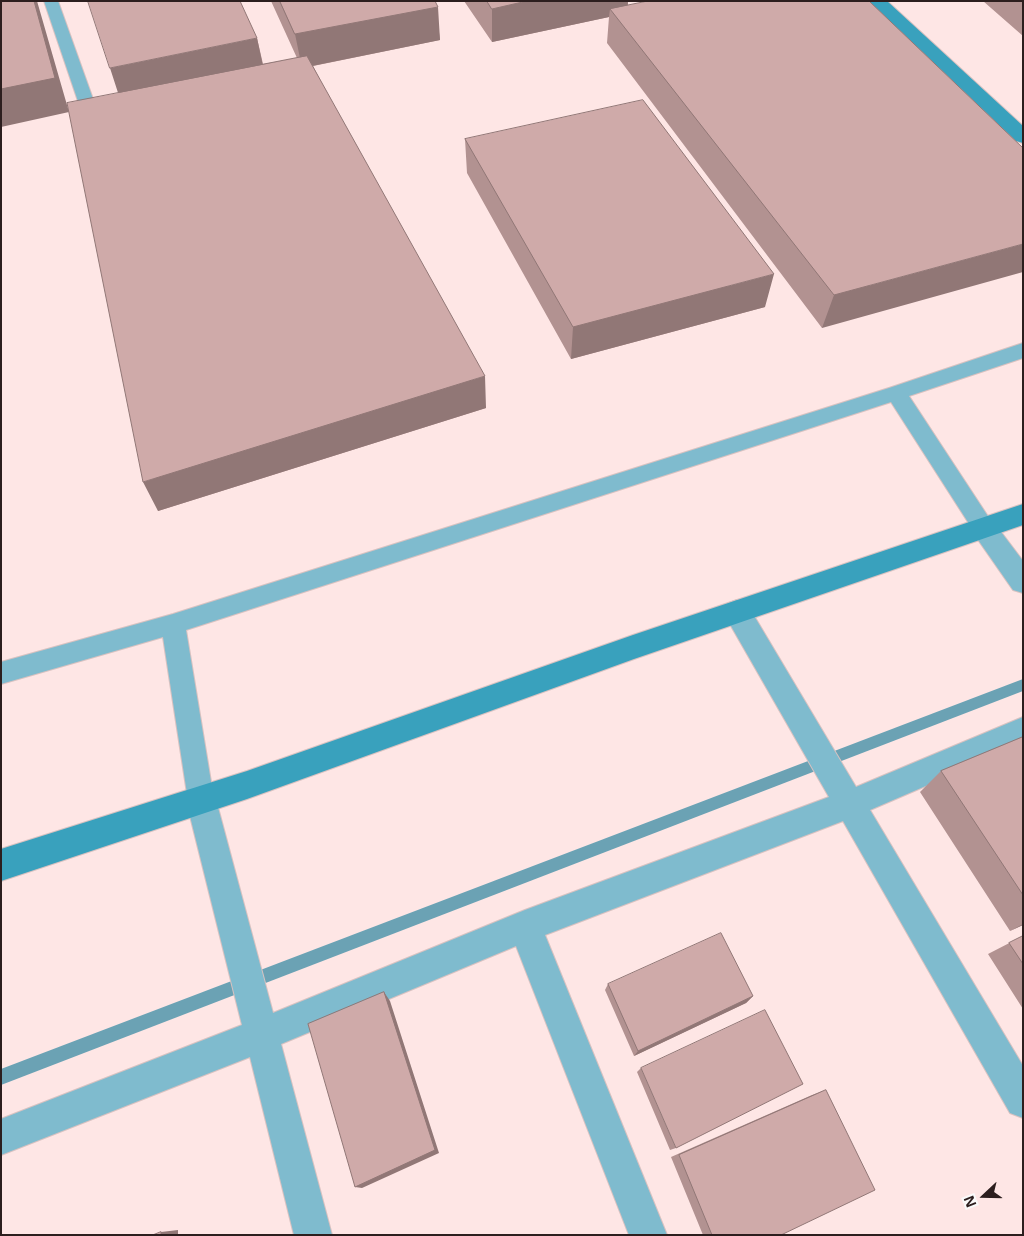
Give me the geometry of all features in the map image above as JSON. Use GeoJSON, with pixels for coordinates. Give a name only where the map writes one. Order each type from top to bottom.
{"type":"FeatureCollection","features":[{"type":"Feature","properties":{"kind":"street"},"geometry":{"type":"LineString","coordinates":[[877,1],[1023,137]]}},
{"type":"Feature","properties":{"kind":"street"},"geometry":{"type":"LineString","coordinates":[[1,866],[201,800],[1023,514]]}},
{"type":"Feature","properties":{"kind":"street"},"geometry":{"type":"LineString","coordinates":[[983,527],[1023,582]]}},
{"type":"Feature","properties":{"kind":"street"},"geometry":{"type":"LineString","coordinates":[[737,612],[1023,1100]]}},
{"type":"Feature","properties":{"kind":"street"},"geometry":{"type":"LineString","coordinates":[[1,1138],[258,1018],[525,926],[850,804],[1023,730]]}},
{"type":"Feature","properties":{"kind":"street"},"geometry":{"type":"LineString","coordinates":[[201,800],[313,1235]]}},
{"type":"Feature","properties":{"kind":"street"},"geometry":{"type":"LineString","coordinates":[[525,926],[648,1235]]}},
{"type":"Feature","properties":{"kind":"lane"},"geometry":{"type":"LineString","coordinates":[[51,1],[90,114]]}},
{"type":"Feature","properties":{"kind":"lane"},"geometry":{"type":"LineString","coordinates":[[1,673],[173,624],[896,393],[1023,350]]}},
{"type":"Feature","properties":{"kind":"lane"},"geometry":{"type":"LineString","coordinates":[[896,393],[983,527]]}},
{"type":"Feature","properties":{"kind":"lane"},"geometry":{"type":"LineString","coordinates":[[173,624],[201,800]]}},
{"type":"Feature","properties":{"kind":"building"},"geometry":{"type":"Polygon","coordinates":[[[1,1],[34,1],[55,78],[1,89],[1,1]]]}},
{"type":"Feature","properties":{"kind":"building"},"geometry":{"type":"Polygon","coordinates":[[[88,1],[240,1],[257,38],[110,68],[88,1]]]}},
{"type":"Feature","properties":{"kind":"building"},"geometry":{"type":"Polygon","coordinates":[[[280,1],[435,1],[438,7],[295,34],[280,1]]]}},
{"type":"Feature","properties":{"kind":"building"},"geometry":{"type":"Polygon","coordinates":[[[487,1],[527,1],[492,9],[487,1]]]}},
{"type":"Feature","properties":{"kind":"building"},"geometry":{"type":"Polygon","coordinates":[[[648,1],[869,1],[1023,148],[1023,244],[834,295],[610,9],[648,1]]]}},
{"type":"Feature","properties":{"kind":"building"},"geometry":{"type":"Polygon","coordinates":[[[307,56],[485,376],[143,482],[67,103],[307,56]]]}},
{"type":"Feature","properties":{"kind":"building"},"geometry":{"type":"Polygon","coordinates":[[[643,100],[774,274],[573,327],[465,139],[643,100]]]}},
{"type":"Feature","properties":{"kind":"building"},"geometry":{"type":"Polygon","coordinates":[[[1023,737],[1023,895],[941,771],[1023,737]]]}},
{"type":"Feature","properties":{"kind":"building"},"geometry":{"type":"Polygon","coordinates":[[[721,933],[753,996],[638,1051],[608,984],[721,933]]]}},
{"type":"Feature","properties":{"kind":"building"},"geometry":{"type":"Polygon","coordinates":[[[1023,936],[1023,964],[1009,943],[1023,936]]]}},
{"type":"Feature","properties":{"kind":"building"},"geometry":{"type":"Polygon","coordinates":[[[384,992],[435,1150],[355,1187],[308,1024],[384,992]]]}},
{"type":"Feature","properties":{"kind":"building"},"geometry":{"type":"Polygon","coordinates":[[[765,1010],[803,1084],[676,1148],[641,1068],[765,1010]]]}},
{"type":"Feature","properties":{"kind":"building"},"geometry":{"type":"Polygon","coordinates":[[[826,1090],[875,1190],[781,1235],[712,1235],[679,1155],[826,1090]]]}},
{"type":"Feature","properties":{"kind":"waterway"},"geometry":{"type":"LineString","coordinates":[[1,1077],[1023,685]]}}]}
